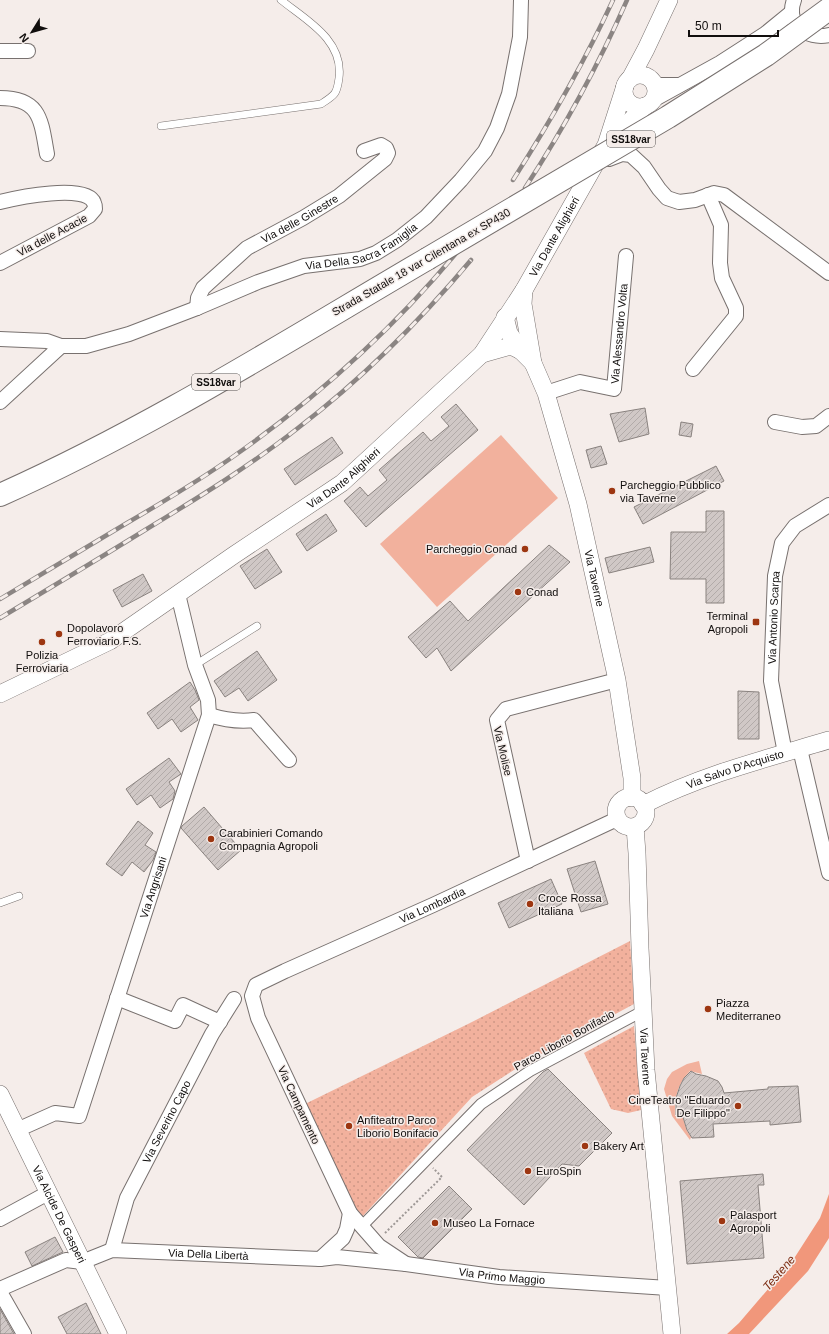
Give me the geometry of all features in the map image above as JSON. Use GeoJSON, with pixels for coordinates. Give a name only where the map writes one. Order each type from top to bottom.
{"type":"FeatureCollection","features":[{"type":"Feature","properties":{"kind":"highway","name":"Strada Statale 18 var Cilentana ex SP430"},"geometry":{"type":"LineString","coordinates":[[0,495],[69,463],[226,377],[668,117],[766,55],[829,9]]}},
{"type":"Feature","properties":{"kind":"street","name":"Via Della Sacra Famiglia"},"geometry":{"type":"LineString","coordinates":[[0,339],[47,342],[61,346],[86,346],[129,334],[197,308],[258,282],[304,266],[360,259],[376,253],[397,240],[426,217],[461,180],[485,151],[497,128],[509,94],[520,38],[521,0]]}},
{"type":"Feature","properties":{"kind":"street"},"geometry":{"type":"LineString","coordinates":[[669,0],[624,91],[627,100],[635,106],[650,92],[679,85],[720,63],[765,34],[793,6]]}},
{"type":"Feature","properties":{"kind":"street"},"geometry":{"type":"LineString","coordinates":[[793,6],[794,18],[801,29],[814,36],[826,38]]}},
{"type":"Feature","properties":{"kind":"street"},"geometry":{"type":"LineString","coordinates":[[765,34],[801,29]]}},
{"type":"Feature","properties":{"kind":"street"},"geometry":{"type":"LineString","coordinates":[[606,145],[650,92],[646,49]]}},
{"type":"Feature","properties":{"kind":"street"},"geometry":{"type":"LineString","coordinates":[[0,51],[28,51]]}},
{"type":"Feature","properties":{"kind":"street"},"geometry":{"type":"LineString","coordinates":[[606,145],[628,82],[639,76],[650,92]]}},
{"type":"Feature","properties":{"kind":"street"},"geometry":{"type":"LineString","coordinates":[[0,98],[9,98],[29,104],[37,112],[42,125],[47,154]]}},
{"type":"Feature","properties":{"kind":"street","name":"Via delle Ginestre"},"geometry":{"type":"LineString","coordinates":[[197,308],[198,298],[203,288],[247,248],[339,196],[385,160],[388,154],[386,148],[381,145],[364,150]]}},
{"type":"Feature","properties":{"kind":"street","name":"Via Dante Alighieri"},"geometry":{"type":"LineString","coordinates":[[0,694],[110,641],[234,555],[342,483],[482,354],[524,290],[606,145]]}},
{"type":"Feature","properties":{"kind":"street"},"geometry":{"type":"LineString","coordinates":[[595,164],[622,154],[631,155],[644,168],[667,198],[679,202],[695,200],[714,193],[724,195],[829,273]]}},
{"type":"Feature","properties":{"kind":"street","name":"Via delle Acacie"},"geometry":{"type":"LineString","coordinates":[[0,202],[33,195],[71,193],[89,197],[94,202],[95,209],[90,216],[0,263]]}},
{"type":"Feature","properties":{"kind":"street"},"geometry":{"type":"LineString","coordinates":[[694,369],[736,316],[736,308],[722,278],[720,263],[721,225],[708,195]]}},
{"type":"Feature","properties":{"kind":"street","name":"Via Alessandro Volta"},"geometry":{"type":"LineString","coordinates":[[546,393],[580,382],[614,389],[626,256]]}},
{"type":"Feature","properties":{"kind":"street"},"geometry":{"type":"LineString","coordinates":[[482,354],[511,346],[525,344],[523,304],[524,290]]}},
{"type":"Feature","properties":{"kind":"street","name":"Via Taverne"},"geometry":{"type":"LineString","coordinates":[[505,317],[509,333],[525,344],[546,393],[578,504],[617,680],[632,778],[638,801]]}},
{"type":"Feature","properties":{"kind":"street"},"geometry":{"type":"LineString","coordinates":[[0,402],[61,346]]}},
{"type":"Feature","properties":{"kind":"street"},"geometry":{"type":"LineString","coordinates":[[776,422],[802,426],[816,426],[829,416]]}},
{"type":"Feature","properties":{"kind":"street","name":"Via Antonio Scarpa"},"geometry":{"type":"LineString","coordinates":[[829,505],[795,526],[782,543],[775,576],[771,681],[796,750],[829,873]]}},
{"type":"Feature","properties":{"kind":"street","name":"Via Angrisani"},"geometry":{"type":"LineString","coordinates":[[17,1130],[55,1113],[79,1116],[209,715],[208,700],[195,665],[178,594]]}},
{"type":"Feature","properties":{"kind":"street","name":"Via Molise"},"geometry":{"type":"LineString","coordinates":[[528,860],[497,720],[506,709],[617,680]]}},
{"type":"Feature","properties":{"kind":"street"},"geometry":{"type":"LineString","coordinates":[[209,715],[230,721],[240,722],[254,720],[289,760]]}},
{"type":"Feature","properties":{"kind":"street","name":"Via Salvo D'Acquisto"},"geometry":{"type":"LineString","coordinates":[[638,801],[721,772],[829,740]]}},
{"type":"Feature","properties":{"kind":"street"},"geometry":{"type":"LineString","coordinates":[[623,800],[638,801],[645,809],[642,822],[631,827],[623,825],[616,814],[618,806],[623,800]]}},
{"type":"Feature","properties":{"kind":"street","name":"Via Lombardia"},"geometry":{"type":"LineString","coordinates":[[252,996],[256,985],[272,977],[433,905],[618,819]]}},
{"type":"Feature","properties":{"kind":"street","name":"Via Taverne"},"geometry":{"type":"LineString","coordinates":[[635,826],[646,1070],[672,1334]]}},
{"type":"Feature","properties":{"kind":"street","name":"Via Campamento"},"geometry":{"type":"LineString","coordinates":[[252,996],[258,1018],[350,1213],[379,1246],[406,1264]]}},
{"type":"Feature","properties":{"kind":"street"},"geometry":{"type":"LineString","coordinates":[[117,998],[175,1021],[183,1005],[220,1022]]}},
{"type":"Feature","properties":{"kind":"street","name":"Via Severino Capo"},"geometry":{"type":"LineString","coordinates":[[112,1250],[127,1198],[212,1034],[234,999]]}},
{"type":"Feature","properties":{"kind":"street","name":"Parco Liborio Bonifacio"},"geometry":{"type":"LineString","coordinates":[[361,1227],[481,1104],[530,1070],[643,1011]]}},
{"type":"Feature","properties":{"kind":"street","name":"Via Alcide De Gasperi"},"geometry":{"type":"LineString","coordinates":[[0,1094],[82,1262],[113,1332]]}},
{"type":"Feature","properties":{"kind":"street"},"geometry":{"type":"LineString","coordinates":[[0,1219],[48,1193]]}},
{"type":"Feature","properties":{"kind":"street"},"geometry":{"type":"LineString","coordinates":[[320,1259],[343,1238],[347,1230],[350,1213]]}},
{"type":"Feature","properties":{"kind":"street","name":"Via Della Libertà"},"geometry":{"type":"LineString","coordinates":[[82,1262],[112,1250],[320,1259],[337,1257]]}},
{"type":"Feature","properties":{"kind":"street","name":"Via Primo Maggio"},"geometry":{"type":"LineString","coordinates":[[337,1257],[406,1264],[499,1277],[668,1288]]}},
{"type":"Feature","properties":{"kind":"street"},"geometry":{"type":"LineString","coordinates":[[0,1289],[66,1260],[82,1262]]}},
{"type":"Feature","properties":{"kind":"street"},"geometry":{"type":"LineString","coordinates":[[0,1292],[24,1334]]}},
{"type":"Feature","properties":{"kind":"lane"},"geometry":{"type":"LineString","coordinates":[[160,126],[321,104],[332,98],[337,90],[340,67],[335,49],[325,35],[281,0]]}},
{"type":"Feature","properties":{"kind":"lane"},"geometry":{"type":"LineString","coordinates":[[195,665],[257,626]]}},
{"type":"Feature","properties":{"kind":"lane"},"geometry":{"type":"LineString","coordinates":[[0,903],[19,896]]}},
{"type":"Feature","properties":{"kind":"path"},"geometry":{"type":"LineString","coordinates":[[375,1242],[442,1177],[426,1160]]}},
{"type":"Feature","properties":{"kind":"shaded area"},"geometry":{"type":"Polygon","coordinates":[[[501,435],[558,498],[437,607],[380,544],[501,435]]]}},
{"type":"Feature","properties":{"kind":"shaded area"},"geometry":{"type":"Polygon","coordinates":[[[630,941],[634,1004],[528,1061],[472,1097],[361,1218],[305,1104],[470,1023],[630,941]]]}},
{"type":"Feature","properties":{"kind":"shaded area"},"geometry":{"type":"Polygon","coordinates":[[[634,1026],[641,1110],[628,1113],[611,1109],[584,1053],[634,1026]]]}},
{"type":"Feature","properties":{"kind":"shaded area"},"geometry":{"type":"Polygon","coordinates":[[[699,1061],[702,1074],[690,1071],[682,1081],[675,1103],[675,1116],[682,1115],[687,1131],[691,1137],[690,1140],[672,1116],[664,1089],[667,1079],[672,1072],[687,1064],[699,1061]]]}},
{"type":"Feature","properties":{"kind":"shaded area"},"geometry":{"type":"Polygon","coordinates":[[[829,1194],[829,1238],[808,1271],[749,1334],[727,1334],[739,1323],[793,1260],[820,1218],[829,1194]]]}},
{"type":"Feature","properties":{"kind":"building"},"geometry":{"type":"Polygon","coordinates":[[[456,404],[478,430],[366,527],[344,501],[360,487],[368,496],[387,480],[379,470],[423,432],[431,441],[449,426],[441,417],[456,404]]]}},
{"type":"Feature","properties":{"kind":"building"},"geometry":{"type":"Polygon","coordinates":[[[645,408],[649,434],[619,442],[610,414],[645,408]]]}},
{"type":"Feature","properties":{"kind":"building"},"geometry":{"type":"Polygon","coordinates":[[[681,422],[693,424],[691,437],[679,435],[681,422]]]}},
{"type":"Feature","properties":{"kind":"building"},"geometry":{"type":"Polygon","coordinates":[[[332,437],[343,453],[295,485],[284,469],[332,437]]]}},
{"type":"Feature","properties":{"kind":"building"},"geometry":{"type":"Polygon","coordinates":[[[601,446],[607,464],[591,468],[586,450],[601,446]]]}},
{"type":"Feature","properties":{"kind":"building"},"geometry":{"type":"Polygon","coordinates":[[[716,466],[724,481],[643,524],[634,507],[716,466]]]}},
{"type":"Feature","properties":{"kind":"building"},"geometry":{"type":"Polygon","coordinates":[[[706,511],[724,511],[724,603],[706,603],[706,579],[670,579],[671,532],[706,532],[706,511]]]}},
{"type":"Feature","properties":{"kind":"building"},"geometry":{"type":"Polygon","coordinates":[[[326,514],[337,531],[307,551],[296,534],[326,514]]]}},
{"type":"Feature","properties":{"kind":"building","name":"Conad"},"geometry":{"type":"Polygon","coordinates":[[[549,545],[570,562],[451,671],[437,648],[426,658],[408,637],[450,601],[468,621],[549,545]]]}},
{"type":"Feature","properties":{"kind":"building"},"geometry":{"type":"Polygon","coordinates":[[[650,547],[654,562],[609,573],[605,558],[650,547]]]}},
{"type":"Feature","properties":{"kind":"building"},"geometry":{"type":"Polygon","coordinates":[[[267,549],[282,572],[255,589],[240,566],[267,549]]]}},
{"type":"Feature","properties":{"kind":"building"},"geometry":{"type":"Polygon","coordinates":[[[143,574],[152,591],[122,607],[113,590],[143,574]]]}},
{"type":"Feature","properties":{"kind":"building"},"geometry":{"type":"Polygon","coordinates":[[[257,651],[277,680],[248,701],[239,688],[225,697],[214,681],[257,651]]]}},
{"type":"Feature","properties":{"kind":"building"},"geometry":{"type":"Polygon","coordinates":[[[190,682],[199,700],[190,707],[198,720],[181,732],[172,719],[158,729],[147,713],[190,682]]]}},
{"type":"Feature","properties":{"kind":"building"},"geometry":{"type":"Polygon","coordinates":[[[738,691],[759,692],[759,739],[738,739],[738,691]]]}},
{"type":"Feature","properties":{"kind":"building"},"geometry":{"type":"Polygon","coordinates":[[[169,758],[181,774],[169,782],[175,791],[173,799],[160,808],[151,795],[137,805],[126,789],[169,758]]]}},
{"type":"Feature","properties":{"kind":"building","name":"Carabinieri Comando Compagnia Agropoli"},"geometry":{"type":"Polygon","coordinates":[[[204,807],[241,850],[218,870],[181,828],[204,807]]]}},
{"type":"Feature","properties":{"kind":"building"},"geometry":{"type":"Polygon","coordinates":[[[138,821],[153,833],[145,845],[156,852],[153,860],[144,872],[132,862],[122,876],[106,864],[138,821]]]}},
{"type":"Feature","properties":{"kind":"building"},"geometry":{"type":"Polygon","coordinates":[[[595,861],[608,904],[581,912],[567,869],[595,861]]]}},
{"type":"Feature","properties":{"kind":"building","name":"Croce Rossa Italiana"},"geometry":{"type":"Polygon","coordinates":[[[551,879],[562,904],[509,928],[498,903],[551,879]]]}},
{"type":"Feature","properties":{"kind":"building"},"geometry":{"type":"Polygon","coordinates":[[[548,1069],[612,1133],[579,1166],[562,1164],[524,1205],[467,1150],[543,1072],[548,1069]]]}},
{"type":"Feature","properties":{"kind":"building","name":"CineTeatro \"Eduardo De Filippo\""},"geometry":{"type":"Polygon","coordinates":[[[691,1071],[718,1081],[724,1093],[768,1089],[768,1087],[798,1086],[801,1122],[770,1125],[770,1121],[713,1124],[714,1137],[692,1138],[687,1130],[682,1114],[676,1115],[676,1098],[680,1086],[684,1078],[691,1071]]]}},
{"type":"Feature","properties":{"kind":"building","name":"Palasport Agropoli"},"geometry":{"type":"Polygon","coordinates":[[[763,1174],[764,1185],[758,1185],[764,1258],[687,1264],[680,1181],[763,1174]]]}},
{"type":"Feature","properties":{"kind":"building","name":"Museo La Fornace"},"geometry":{"type":"Polygon","coordinates":[[[449,1186],[472,1209],[423,1258],[418,1257],[398,1237],[449,1186]]]}},
{"type":"Feature","properties":{"kind":"building"},"geometry":{"type":"Polygon","coordinates":[[[55,1237],[63,1252],[32,1266],[25,1252],[55,1237]]]}},
{"type":"Feature","properties":{"kind":"building"},"geometry":{"type":"Polygon","coordinates":[[[86,1303],[101,1334],[67,1334],[58,1317],[86,1303]]]}},
{"type":"Feature","properties":{"kind":"building"},"geometry":{"type":"Polygon","coordinates":[[[0,1309],[14,1334],[0,1334],[0,1309]]]}},
{"type":"Feature","properties":{"kind":"railway"},"geometry":{"type":"LineString","coordinates":[[513,180],[566,92],[613,0]]}},
{"type":"Feature","properties":{"kind":"railway"},"geometry":{"type":"LineString","coordinates":[[525,188],[580,96],[627,0]]}},
{"type":"Feature","properties":{"kind":"railway"},"geometry":{"type":"LineString","coordinates":[[0,599],[181,491],[221,465],[265,433],[325,386],[381,335],[458,251]]}},
{"type":"Feature","properties":{"kind":"railway"},"geometry":{"type":"LineString","coordinates":[[0,618],[188,504],[226,480],[280,442],[345,390],[367,370],[431,306],[471,260]]}},
{"type":"Feature","properties":{"kind":"place","name":"Parcheggio Pubblico via Taverne"},"geometry":{"type":"Point","coordinates":[612,491]}},
{"type":"Feature","properties":{"kind":"place","name":"Parcheggio Conad"},"geometry":{"type":"Point","coordinates":[525,549]}},
{"type":"Feature","properties":{"kind":"place","name":"Conad"},"geometry":{"type":"Point","coordinates":[518,592]}},
{"type":"Feature","properties":{"kind":"place","name":"Terminal Agropoli"},"geometry":{"type":"Point","coordinates":[756,622]}},
{"type":"Feature","properties":{"kind":"place","name":"Dopolavoro Ferroviario F.S."},"geometry":{"type":"Point","coordinates":[59,634]}},
{"type":"Feature","properties":{"kind":"place","name":"Polizia Ferroviaria"},"geometry":{"type":"Point","coordinates":[42,642]}},
{"type":"Feature","properties":{"kind":"place","name":"Carabinieri Comando Compagnia Agropoli"},"geometry":{"type":"Point","coordinates":[211,839]}},
{"type":"Feature","properties":{"kind":"place","name":"Croce Rossa Italiana"},"geometry":{"type":"Point","coordinates":[530,904]}},
{"type":"Feature","properties":{"kind":"place","name":"Piazza Mediterraneo"},"geometry":{"type":"Point","coordinates":[708,1009]}},
{"type":"Feature","properties":{"kind":"place","name":"CineTeatro \"Eduardo De Filippo\""},"geometry":{"type":"Point","coordinates":[738,1106]}},
{"type":"Feature","properties":{"kind":"place","name":"Anfiteatro Parco Liborio Bonifacio"},"geometry":{"type":"Point","coordinates":[349,1126]}},
{"type":"Feature","properties":{"kind":"place","name":"Bakery Art"},"geometry":{"type":"Point","coordinates":[585,1146]}},
{"type":"Feature","properties":{"kind":"place","name":"EuroSpin"},"geometry":{"type":"Point","coordinates":[528,1171]}},
{"type":"Feature","properties":{"kind":"place","name":"Palasport Agropoli"},"geometry":{"type":"Point","coordinates":[722,1221]}},
{"type":"Feature","properties":{"kind":"place","name":"Museo La Fornace"},"geometry":{"type":"Point","coordinates":[435,1223]}},
{"type":"Feature","properties":{"kind":"water label","name":"Testene"},"geometry":{"type":"Point","coordinates":[779,1273]}}]}
